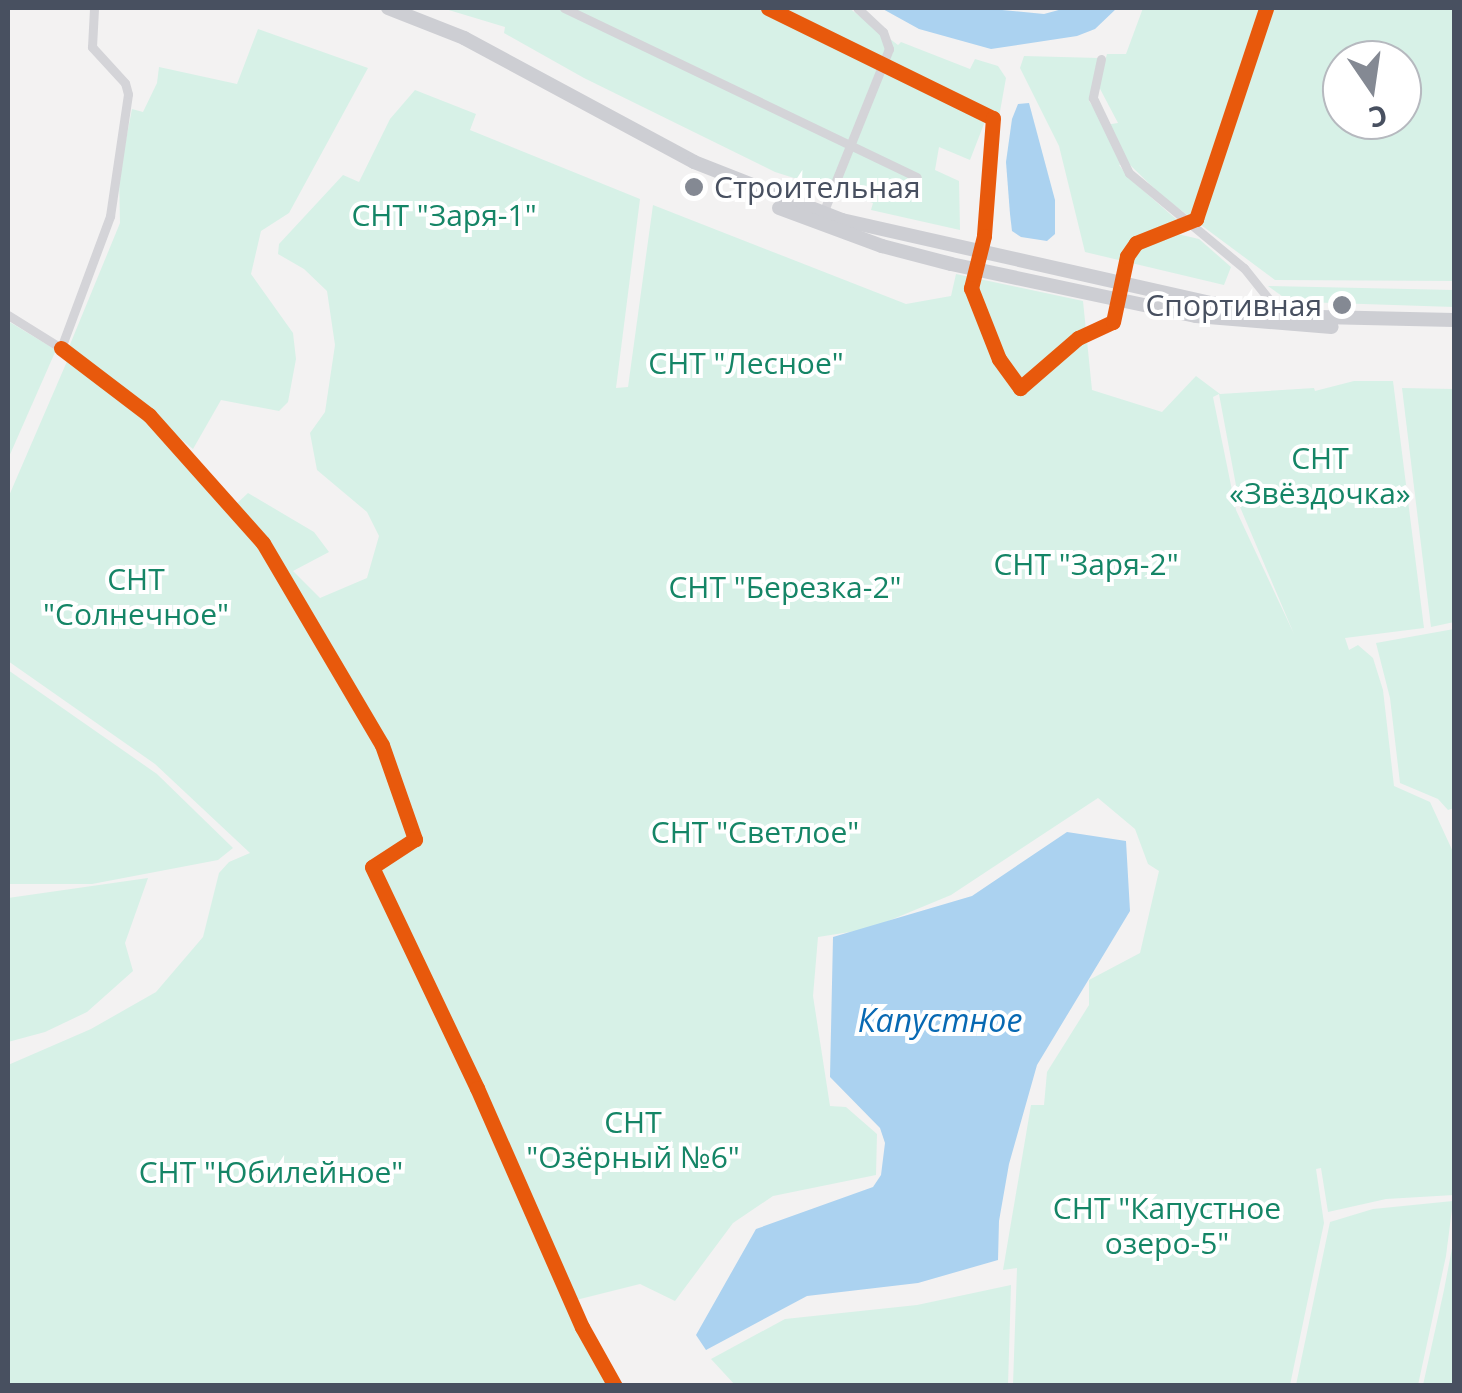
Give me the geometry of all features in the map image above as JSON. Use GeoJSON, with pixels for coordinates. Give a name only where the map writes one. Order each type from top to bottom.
{"type":"FeatureCollection","features":[{"type":"Feature","properties":{"kind":"main road"},"geometry":{"type":"LineString","coordinates":[[388,8],[511,62],[694,162],[823,214],[952,248],[1280,313],[1454,320]]}},
{"type":"Feature","properties":{"kind":"main road"},"geometry":{"type":"LineString","coordinates":[[511,62],[694,171],[840,232],[951,264],[1223,320],[1306,326],[1454,328]]}},
{"type":"Feature","properties":{"kind":"street"},"geometry":{"type":"LineString","coordinates":[[62,348],[110,216],[128,94],[124,83],[92,47],[94,8]]}},
{"type":"Feature","properties":{"kind":"street"},"geometry":{"type":"LineString","coordinates":[[564,8],[917,177]]}},
{"type":"Feature","properties":{"kind":"street"},"geometry":{"type":"LineString","coordinates":[[768,8],[994,118],[984,236],[970,288],[999,359],[1020,388],[1078,338],[1113,322],[1127,256],[1136,244],[1196,219],[1266,8]]}},
{"type":"Feature","properties":{"kind":"street"},"geometry":{"type":"LineString","coordinates":[[823,214],[884,63],[887,38],[857,8]]}},
{"type":"Feature","properties":{"kind":"street"},"geometry":{"type":"LineString","coordinates":[[1102,58],[1092,93],[1122,161],[1136,180],[1244,268],[1280,313]]}},
{"type":"Feature","properties":{"kind":"street"},"geometry":{"type":"LineString","coordinates":[[8,316],[62,348],[149,415],[263,543],[382,745],[415,839],[372,867],[545,1237],[582,1327],[615,1386]]}},
{"type":"Feature","properties":{"kind":"green space"},"geometry":{"type":"Polygon","coordinates":[[[442,8],[849,8],[898,45],[901,42],[970,69],[975,59],[998,66],[1006,78],[999,117],[989,111],[970,160],[939,147],[935,170],[959,181],[960,230],[871,210],[873,203],[775,172],[584,78],[504,33],[505,27],[442,8]]]}},
{"type":"Feature","properties":{"kind":"green space"},"geometry":{"type":"Polygon","coordinates":[[[1143,8],[1263,8],[1209,172],[1217,175],[1271,8],[1454,8],[1454,281],[1275,280],[1162,196],[1127,162],[1119,165],[1129,178],[1177,220],[1173,233],[1199,239],[1231,267],[1224,285],[1085,252],[1059,146],[1020,68],[1024,56],[1099,58],[1089,101],[1105,125],[1118,123],[1098,85],[1107,54],[1126,54],[1143,8]]]}},
{"type":"Feature","properties":{"kind":"green space"},"geometry":{"type":"Polygon","coordinates":[[[258,29],[368,68],[289,213],[261,231],[251,274],[293,333],[296,359],[288,402],[279,411],[221,400],[193,449],[69,347],[120,223],[119,175],[132,109],[143,112],[157,83],[159,67],[237,84],[258,29]]]}},
{"type":"Feature","properties":{"kind":"green space"},"geometry":{"type":"Polygon","coordinates":[[[415,90],[476,114],[470,130],[640,199],[616,388],[628,387],[653,205],[906,304],[951,296],[956,274],[1083,301],[1092,390],[1162,412],[1196,376],[1220,394],[1314,388],[1315,391],[1354,381],[1393,381],[1424,628],[1345,638],[1349,650],[1358,645],[1373,658],[1383,690],[1394,786],[1430,802],[1454,854],[1454,1195],[1386,1199],[1328,1212],[1321,1168],[1316,1169],[1324,1223],[1290,1385],[1013,1385],[1017,1268],[1003,1270],[1031,1105],[1044,1105],[1047,1072],[1089,1005],[1089,980],[1140,953],[1159,871],[1148,864],[1135,829],[1098,798],[951,895],[869,929],[818,937],[813,996],[830,1106],[846,1107],[877,1134],[876,1175],[773,1196],[733,1223],[675,1301],[640,1284],[568,1302],[611,1385],[8,1385],[8,1065],[91,1029],[156,992],[203,937],[219,873],[229,862],[250,853],[155,764],[8,661],[8,498],[68,359],[128,404],[188,461],[230,510],[248,493],[314,532],[329,552],[293,571],[320,598],[367,578],[379,536],[367,512],[317,470],[310,433],[325,412],[335,345],[327,291],[304,269],[278,254],[279,244],[343,175],[359,182],[390,119],[415,90]],[[1219,394],[1213,397],[1236,510],[1294,634],[1240,507],[1219,394]]]}},
{"type":"Feature","properties":{"kind":"green space"},"geometry":{"type":"Polygon","coordinates":[[[1268,286],[1454,290],[1454,307],[1303,302],[1286,299],[1268,286]]]}},
{"type":"Feature","properties":{"kind":"green space"},"geometry":{"type":"Polygon","coordinates":[[[8,321],[56,350],[8,459],[8,321]]]}},
{"type":"Feature","properties":{"kind":"green space"},"geometry":{"type":"Polygon","coordinates":[[[1402,388],[1454,389],[1454,622],[1431,627],[1402,388]]]}},
{"type":"Feature","properties":{"kind":"green space"},"geometry":{"type":"Polygon","coordinates":[[[1454,629],[1454,808],[1448,810],[1438,799],[1400,783],[1390,698],[1376,643],[1454,629]]]}},
{"type":"Feature","properties":{"kind":"green space"},"geometry":{"type":"Polygon","coordinates":[[[8,670],[157,774],[233,848],[218,860],[92,884],[8,884],[8,670]]]}},
{"type":"Feature","properties":{"kind":"green space"},"geometry":{"type":"Polygon","coordinates":[[[148,878],[125,943],[133,971],[87,1012],[45,1032],[8,1042],[8,898],[148,878]]]}},
{"type":"Feature","properties":{"kind":"green space"},"geometry":{"type":"Polygon","coordinates":[[[1453,1201],[1446,1256],[1418,1385],[1296,1385],[1330,1222],[1373,1209],[1453,1201]]]}},
{"type":"Feature","properties":{"kind":"green space"},"geometry":{"type":"Polygon","coordinates":[[[1454,1238],[1454,1385],[1423,1385],[1444,1290],[1454,1238]]]}},
{"type":"Feature","properties":{"kind":"green space"},"geometry":{"type":"Polygon","coordinates":[[[1011,1285],[1008,1385],[735,1385],[711,1359],[785,1319],[917,1305],[1011,1285]]]}},
{"type":"Feature","properties":{"kind":"water"},"geometry":{"type":"Polygon","coordinates":[[[881,8],[981,8],[1044,14],[1066,8],[1117,8],[1095,29],[1077,36],[991,49],[919,29],[881,8]]]}},
{"type":"Feature","properties":{"kind":"water"},"geometry":{"type":"Polygon","coordinates":[[[1029,103],[1055,200],[1055,234],[1047,241],[1021,237],[1012,231],[1006,162],[1012,119],[1018,104],[1029,103]]]}},
{"type":"Feature","properties":{"kind":"water","name":"Капустное"},"geometry":{"type":"Polygon","coordinates":[[[1067,832],[1126,841],[1130,911],[1037,1065],[1009,1164],[999,1221],[998,1260],[918,1283],[807,1296],[706,1350],[696,1335],[756,1229],[873,1187],[881,1175],[885,1143],[880,1128],[830,1077],[833,937],[972,896],[1067,832]]]}},
{"type":"Feature","properties":{"kind":"cycle path"},"geometry":{"type":"LineString","coordinates":[[768,8],[993,118],[984,236],[971,288],[999,359],[1020,388],[1078,338],[1113,322],[1127,256],[1136,243],[1196,219],[1266,8]]}},
{"type":"Feature","properties":{"kind":"cycle path"},"geometry":{"type":"LineString","coordinates":[[61,348],[149,415],[263,543],[382,745],[415,839],[372,867],[477,1088],[582,1327],[615,1386]]}},
{"type":"Feature","properties":{"kind":"place","name":"Строительная"},"geometry":{"type":"Point","coordinates":[694,187]}},
{"type":"Feature","properties":{"kind":"place","name":"Спортивная"},"geometry":{"type":"Point","coordinates":[1342,305]}},
{"type":"Feature","properties":{"kind":"park label","name":"СНТ \"Заря-1\""},"geometry":{"type":"Point","coordinates":[444,215]}},
{"type":"Feature","properties":{"kind":"park label","name":"СНТ \"Лесное\""},"geometry":{"type":"Point","coordinates":[746,363]}},
{"type":"Feature","properties":{"kind":"park label","name":"СНТ «Звёздочка»"},"geometry":{"type":"Point","coordinates":[1320,475]}},
{"type":"Feature","properties":{"kind":"park label","name":"СНТ \"Заря-2\""},"geometry":{"type":"Point","coordinates":[1086,564]}},
{"type":"Feature","properties":{"kind":"park label","name":"СНТ \"Березка-2\""},"geometry":{"type":"Point","coordinates":[785,587]}},
{"type":"Feature","properties":{"kind":"park label","name":"СНТ \"Солнечное\""},"geometry":{"type":"Point","coordinates":[136,596]}},
{"type":"Feature","properties":{"kind":"park label","name":"СНТ \"Светлое\""},"geometry":{"type":"Point","coordinates":[755,832]}},
{"type":"Feature","properties":{"kind":"park label","name":"СНТ \"Озёрный №6\""},"geometry":{"type":"Point","coordinates":[633,1139]}},
{"type":"Feature","properties":{"kind":"park label","name":"СНТ \"Юбилейное\""},"geometry":{"type":"Point","coordinates":[271,1172]}},
{"type":"Feature","properties":{"kind":"park label","name":"СНТ \"Капустное озеро-5\""},"geometry":{"type":"Point","coordinates":[1167,1225]}}]}
